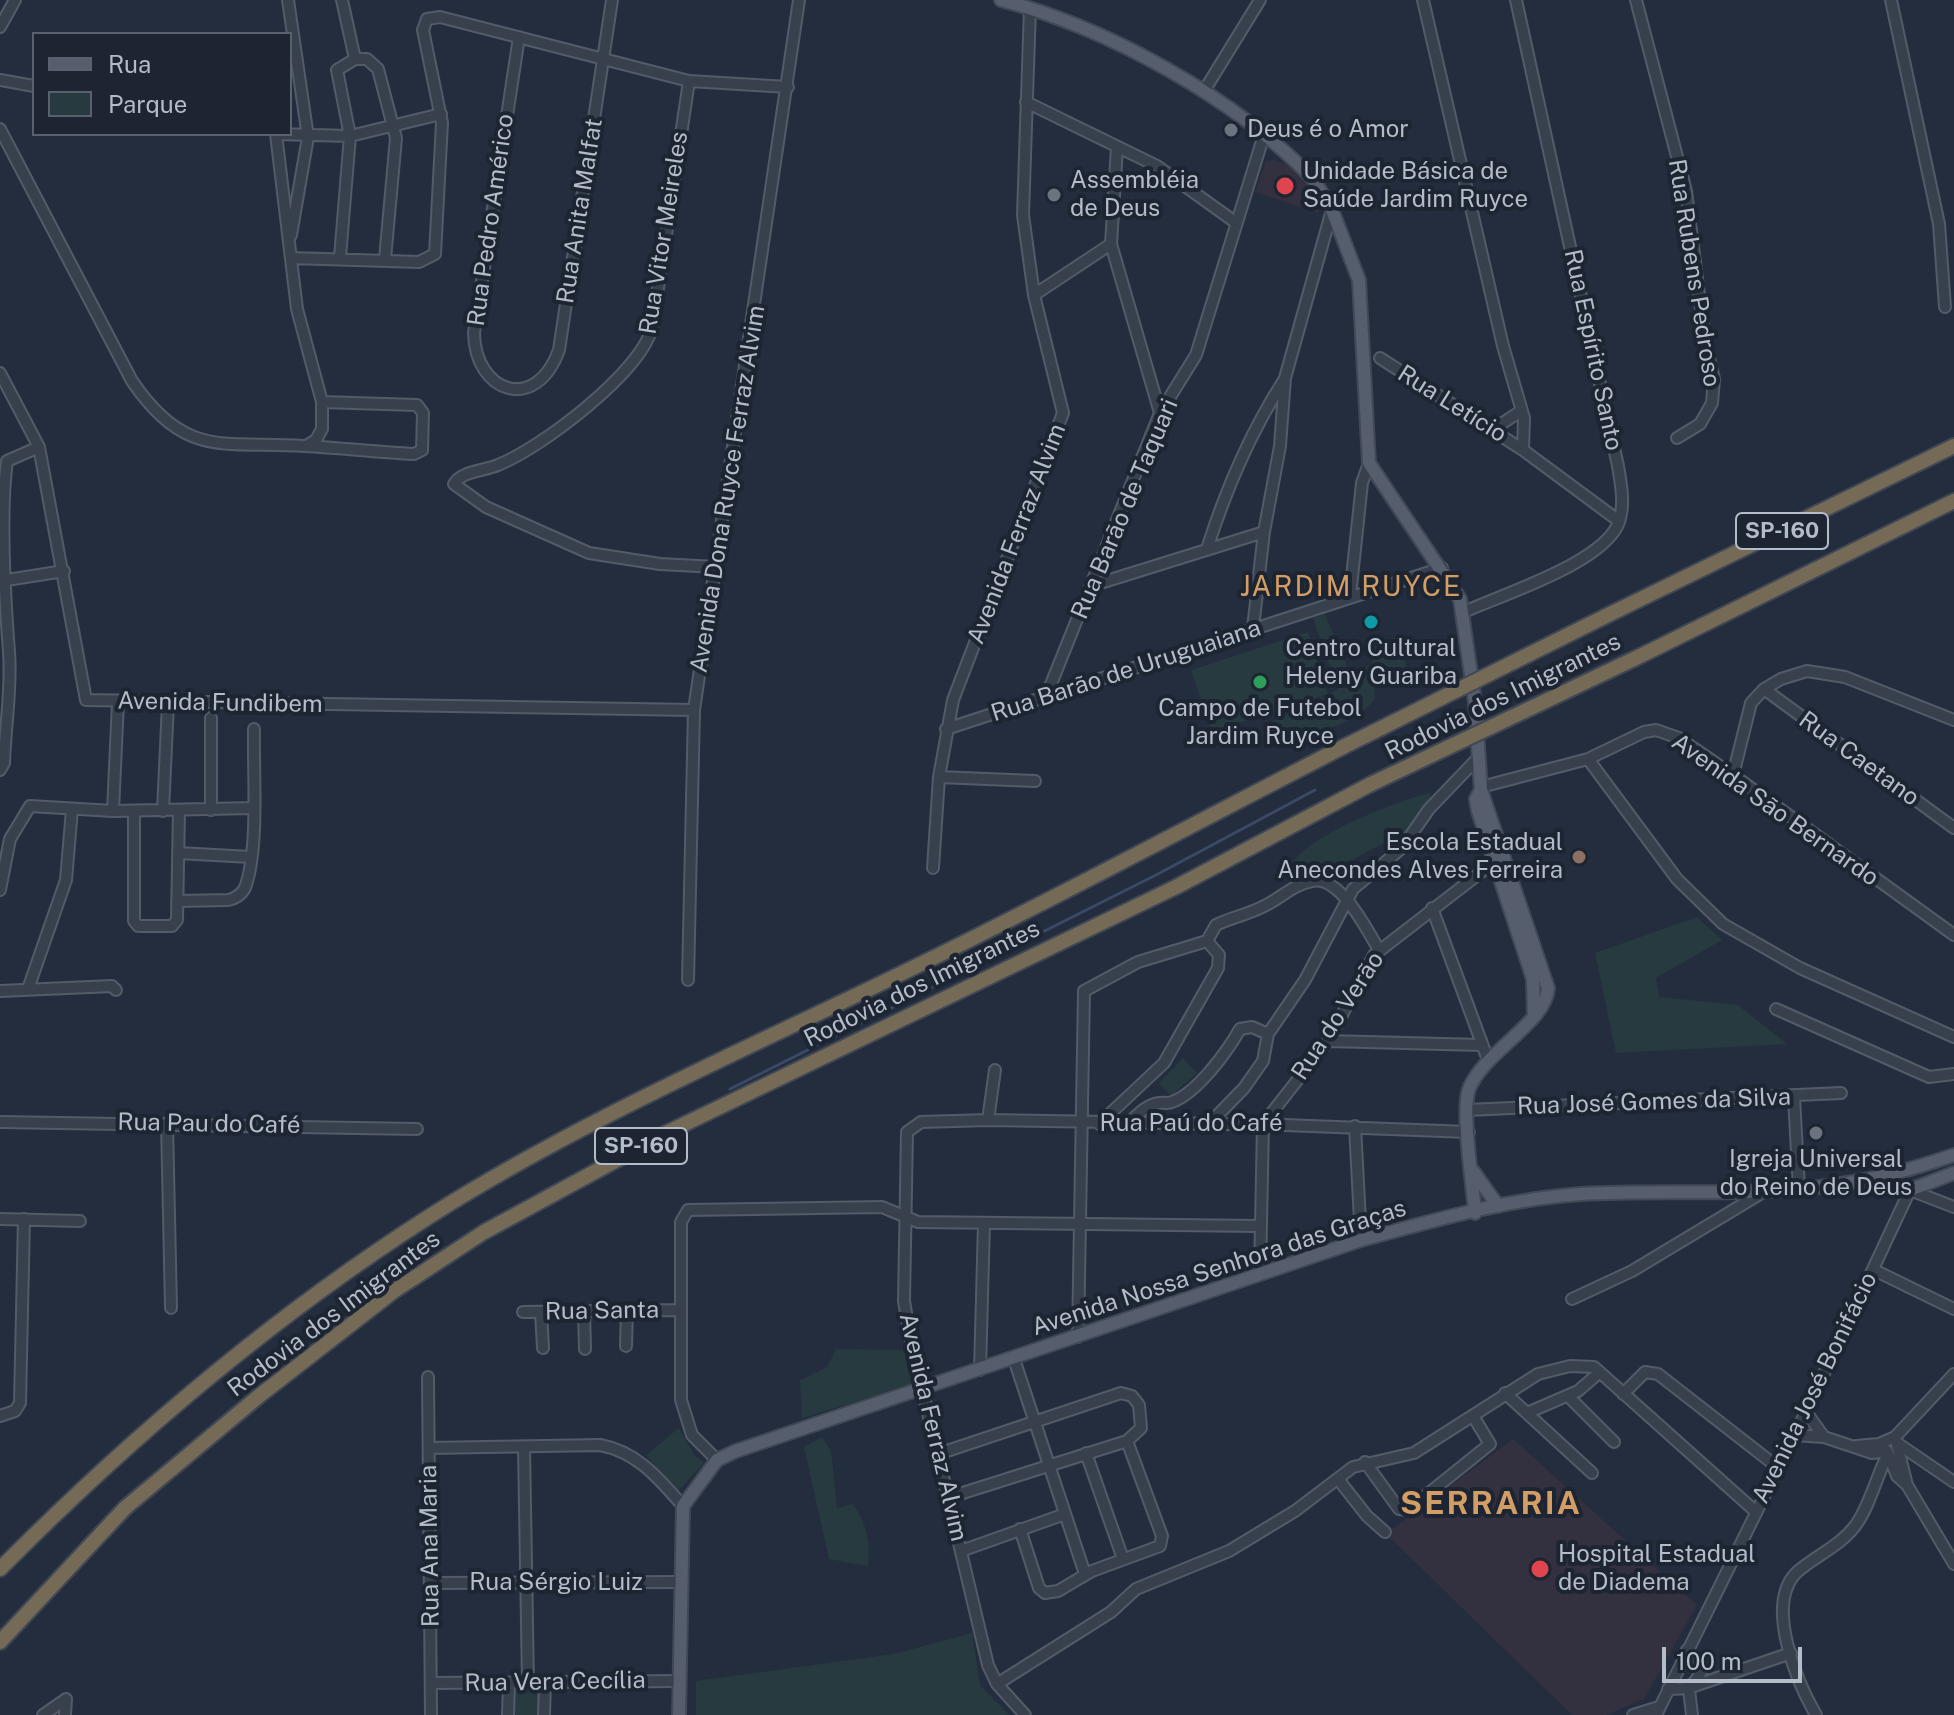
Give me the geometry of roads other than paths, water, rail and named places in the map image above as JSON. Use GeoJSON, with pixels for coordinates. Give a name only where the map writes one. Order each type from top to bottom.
{"type":"FeatureCollection","features":[{"type":"Feature","properties":{"kind":"highway","name":"Rodovia dos Imigrantes"},"geometry":{"type":"LineString","coordinates":[[0,1569],[90,1478],[229,1358],[434,1214],[659,1089],[947,951],[1343,747],[1954,446]]}},
{"type":"Feature","properties":{"kind":"highway","name":"Rodovia dos Imigrantes"},"geometry":{"type":"LineString","coordinates":[[0,1642],[137,1498],[259,1396],[394,1291],[484,1232],[668,1132],[1176,887],[1371,784],[1954,501]]}},
{"type":"Feature","properties":{"kind":"main road"},"geometry":{"type":"LineString","coordinates":[[1001,0],[1030,8],[1130,50],[1204,91],[1305,171],[1332,210],[1359,280],[1369,463],[1455,587],[1464,612],[1481,788],[1498,858],[1548,988],[1544,1003],[1488,1060],[1469,1088],[1467,1110],[1475,1213]]}},
{"type":"Feature","properties":{"kind":"main road"},"geometry":{"type":"LineString","coordinates":[[1910,1190],[1923,1174],[1953,1155]]}},
{"type":"Feature","properties":{"kind":"main road","name":"Avenida Nossa Senhora das Graças"},"geometry":{"type":"LineString","coordinates":[[717,1460],[923,1387],[1014,1359],[1361,1240],[1498,1206],[1578,1194],[1767,1190],[1845,1184],[1904,1172],[1953,1155]]}},
{"type":"Feature","properties":{"kind":"main road"},"geometry":{"type":"LineString","coordinates":[[1472,1168],[1498,1206]]}},
{"type":"Feature","properties":{"kind":"main road","name":"Avenida Nossa Senhora das Graças"},"geometry":{"type":"LineString","coordinates":[[1845,1184],[1910,1190],[1954,1173]]}},
{"type":"Feature","properties":{"kind":"main road"},"geometry":{"type":"LineString","coordinates":[[679,1715],[683,1506],[717,1460]]}},
{"type":"Feature","properties":{"kind":"street"},"geometry":{"type":"LineString","coordinates":[[0,27],[15,0]]}},
{"type":"Feature","properties":{"kind":"street"},"geometry":{"type":"LineString","coordinates":[[288,0],[308,137],[290,252]]}},
{"type":"Feature","properties":{"kind":"street"},"geometry":{"type":"LineString","coordinates":[[342,0],[355,59]]}},
{"type":"Feature","properties":{"kind":"street","name":"Rua Anita Malfat"},"geometry":{"type":"LineString","coordinates":[[508,387],[537,385],[547,378],[559,350],[612,0]]}},
{"type":"Feature","properties":{"kind":"street","name":"Avenida Dona Ruyce Ferraz Alvim"},"geometry":{"type":"LineString","coordinates":[[688,980],[694,710],[799,0]]}},
{"type":"Feature","properties":{"kind":"street"},"geometry":{"type":"LineString","coordinates":[[1204,91],[1260,0]]}},
{"type":"Feature","properties":{"kind":"street"},"geometry":{"type":"LineString","coordinates":[[1423,0],[1521,411],[1526,434],[1523,450]]}},
{"type":"Feature","properties":{"kind":"street","name":"Rua Espírito Santo"},"geometry":{"type":"LineString","coordinates":[[1516,0],[1618,466],[1622,502],[1619,521]]}},
{"type":"Feature","properties":{"kind":"street","name":"Rua Rubens Pedroso"},"geometry":{"type":"LineString","coordinates":[[1636,0],[1686,191],[1705,342],[1714,379],[1712,403],[1700,424],[1677,438]]}},
{"type":"Feature","properties":{"kind":"street"},"geometry":{"type":"LineString","coordinates":[[1891,0],[1939,224],[1945,307]]}},
{"type":"Feature","properties":{"kind":"street","name":"Avenida Ferraz Alvim"},"geometry":{"type":"LineString","coordinates":[[933,868],[939,777],[946,729],[963,672],[1062,422],[1063,401],[1034,295],[1023,215],[1030,8]]}},
{"type":"Feature","properties":{"kind":"street"},"geometry":{"type":"LineString","coordinates":[[290,252],[419,262],[435,254],[441,114],[423,30],[427,19],[433,17],[689,81],[788,87]]}},
{"type":"Feature","properties":{"kind":"street","name":"Rua Pedro Américo"},"geometry":{"type":"LineString","coordinates":[[508,387],[484,372],[477,359],[474,333],[519,37]]}},
{"type":"Feature","properties":{"kind":"street"},"geometry":{"type":"LineString","coordinates":[[340,257],[350,136],[337,70],[355,59],[367,59],[376,65],[395,126],[396,149],[385,259]]}},
{"type":"Feature","properties":{"kind":"street"},"geometry":{"type":"LineString","coordinates":[[0,80],[32,86]]}},
{"type":"Feature","properties":{"kind":"street","name":"Rua Vitor Meireles"},"geometry":{"type":"LineString","coordinates":[[689,81],[652,328],[641,353],[618,379],[553,432],[498,465],[460,476],[454,481],[458,490],[532,528],[605,557],[716,567]]}},
{"type":"Feature","properties":{"kind":"street"},"geometry":{"type":"LineString","coordinates":[[1026,102],[1157,166],[1235,222]]}},
{"type":"Feature","properties":{"kind":"street"},"geometry":{"type":"LineString","coordinates":[[292,136],[350,136],[441,114]]}},
{"type":"Feature","properties":{"kind":"street"},"geometry":{"type":"LineString","coordinates":[[0,129],[145,400],[172,425],[201,442],[218,446],[306,446],[414,454],[424,447],[423,413],[417,405],[322,402]]}},
{"type":"Feature","properties":{"kind":"street"},"geometry":{"type":"LineString","coordinates":[[276,136],[297,309],[322,402],[322,429],[316,440],[306,446]]}},
{"type":"Feature","properties":{"kind":"street","name":"Rua Barão de Taquari"},"geometry":{"type":"LineString","coordinates":[[1045,699],[1094,585],[1160,413],[1196,355],[1263,138]]}},
{"type":"Feature","properties":{"kind":"street"},"geometry":{"type":"LineString","coordinates":[[1117,147],[1111,244],[1160,413]]}},
{"type":"Feature","properties":{"kind":"street"},"geometry":{"type":"LineString","coordinates":[[1253,628],[1264,532],[1280,446],[1285,378],[1332,210]]}},
{"type":"Feature","properties":{"kind":"street"},"geometry":{"type":"LineString","coordinates":[[1034,295],[1111,244]]}},
{"type":"Feature","properties":{"kind":"street","name":"Rua Letício"},"geometry":{"type":"LineString","coordinates":[[1380,358],[1523,450],[1619,521]]}},
{"type":"Feature","properties":{"kind":"street","name":"Avenida Fundibem"},"geometry":{"type":"LineString","coordinates":[[0,373],[39,447],[86,700],[694,710]]}},
{"type":"Feature","properties":{"kind":"street"},"geometry":{"type":"LineString","coordinates":[[1207,549],[1227,489],[1259,421],[1285,378]]}},
{"type":"Feature","properties":{"kind":"street"},"geometry":{"type":"LineString","coordinates":[[1492,430],[1521,411]]}},
{"type":"Feature","properties":{"kind":"street"},"geometry":{"type":"LineString","coordinates":[[0,770],[10,679],[1,581],[4,471],[7,461],[39,447]]}},
{"type":"Feature","properties":{"kind":"street"},"geometry":{"type":"LineString","coordinates":[[1350,596],[1360,498],[1369,463]]}},
{"type":"Feature","properties":{"kind":"street"},"geometry":{"type":"LineString","coordinates":[[1464,612],[1588,556],[1603,545],[1619,521]]}},
{"type":"Feature","properties":{"kind":"street"},"geometry":{"type":"LineString","coordinates":[[1094,585],[1264,532]]}},
{"type":"Feature","properties":{"kind":"street","name":"Rua Barão de Uruguaiana"},"geometry":{"type":"LineString","coordinates":[[946,729],[1442,568]]}},
{"type":"Feature","properties":{"kind":"street"},"geometry":{"type":"LineString","coordinates":[[1,581],[64,571]]}},
{"type":"Feature","properties":{"kind":"street"},"geometry":{"type":"LineString","coordinates":[[1733,775],[1747,712],[1764,689],[1792,675],[1826,672],[1954,720]]}},
{"type":"Feature","properties":{"kind":"street","name":"Rua Caetano"},"geometry":{"type":"LineString","coordinates":[[1764,689],[1954,828]]}},
{"type":"Feature","properties":{"kind":"street"},"geometry":{"type":"LineString","coordinates":[[113,811],[118,702]]}},
{"type":"Feature","properties":{"kind":"street"},"geometry":{"type":"LineString","coordinates":[[163,811],[168,703]]}},
{"type":"Feature","properties":{"kind":"street"},"geometry":{"type":"LineString","coordinates":[[211,718],[211,810]]}},
{"type":"Feature","properties":{"kind":"street"},"geometry":{"type":"LineString","coordinates":[[177,901],[236,898],[246,887],[251,857],[254,729]]}},
{"type":"Feature","properties":{"kind":"street","name":"Avenida São Bernardo"},"geometry":{"type":"LineString","coordinates":[[1588,759],[1644,732],[1656,730],[1679,738],[1954,935]]}},
{"type":"Feature","properties":{"kind":"street","name":"Rua do Verão"},"geometry":{"type":"LineString","coordinates":[[1209,1124],[1244,1088],[1263,1061],[1268,1034],[1305,980],[1349,902],[1353,889],[1398,852],[1429,809],[1477,759]]}},
{"type":"Feature","properties":{"kind":"street"},"geometry":{"type":"LineString","coordinates":[[1481,788],[1588,759],[1677,879],[1723,924],[1800,968],[1954,1037]]}},
{"type":"Feature","properties":{"kind":"street"},"geometry":{"type":"LineString","coordinates":[[939,777],[1035,781]]}},
{"type":"Feature","properties":{"kind":"street"},"geometry":{"type":"LineString","coordinates":[[0,890],[7,847],[22,815],[30,806],[113,811],[253,808]]}},
{"type":"Feature","properties":{"kind":"street"},"geometry":{"type":"LineString","coordinates":[[28,989],[66,880],[72,809]]}},
{"type":"Feature","properties":{"kind":"street"},"geometry":{"type":"LineString","coordinates":[[134,811],[134,924],[172,926],[177,920],[179,810]]}},
{"type":"Feature","properties":{"kind":"street"},"geometry":{"type":"LineString","coordinates":[[178,853],[251,857]]}},
{"type":"Feature","properties":{"kind":"street","name":"Rua do Verão"},"geometry":{"type":"LineString","coordinates":[[1263,1124],[1328,1041],[1370,960],[1498,858]]}},
{"type":"Feature","properties":{"kind":"street"},"geometry":{"type":"LineString","coordinates":[[1078,1337],[1082,995],[1087,988],[1138,962],[1207,941],[1216,925],[1243,917],[1307,882],[1324,881],[1349,902],[1379,950]]}},
{"type":"Feature","properties":{"kind":"street"},"geometry":{"type":"LineString","coordinates":[[1432,908],[1488,1060]]}},
{"type":"Feature","properties":{"kind":"street"},"geometry":{"type":"LineString","coordinates":[[1099,1124],[1170,1054],[1218,968],[1219,955],[1207,941]]}},
{"type":"Feature","properties":{"kind":"street"},"geometry":{"type":"LineString","coordinates":[[0,991],[112,986],[116,990]]}},
{"type":"Feature","properties":{"kind":"street"},"geometry":{"type":"LineString","coordinates":[[1776,1009],[1929,1077],[1954,1074]]}},
{"type":"Feature","properties":{"kind":"street"},"geometry":{"type":"LineString","coordinates":[[1128,1124],[1156,1103],[1172,1102],[1206,1075],[1222,1059],[1240,1029],[1252,1027],[1268,1034]]}},
{"type":"Feature","properties":{"kind":"street"},"geometry":{"type":"LineString","coordinates":[[1328,1041],[1481,1045]]}},
{"type":"Feature","properties":{"kind":"street"},"geometry":{"type":"LineString","coordinates":[[988,1120],[995,1070]]}},
{"type":"Feature","properties":{"kind":"street","name":"Rua José Gomes da Silva"},"geometry":{"type":"LineString","coordinates":[[1467,1110],[1794,1098],[1841,1093]]}},
{"type":"Feature","properties":{"kind":"street"},"geometry":{"type":"LineString","coordinates":[[1794,1098],[1799,1188]]}},
{"type":"Feature","properties":{"kind":"street","name":"Rua Paú do Café"},"geometry":{"type":"LineString","coordinates":[[914,1126],[932,1121],[988,1120],[1081,1124],[1355,1126],[1469,1132]]}},
{"type":"Feature","properties":{"kind":"street","name":"Rua Pau do Café"},"geometry":{"type":"LineString","coordinates":[[0,1122],[417,1129]]}},
{"type":"Feature","properties":{"kind":"street"},"geometry":{"type":"LineString","coordinates":[[167,1123],[171,1308]]}},
{"type":"Feature","properties":{"kind":"street"},"geometry":{"type":"LineString","coordinates":[[1260,1274],[1263,1124]]}},
{"type":"Feature","properties":{"kind":"street","name":"Avenida Ferraz Alvim"},"geometry":{"type":"LineString","coordinates":[[914,1126],[904,1140],[904,1301],[984,1649],[997,1684],[1025,1715]]}},
{"type":"Feature","properties":{"kind":"street"},"geometry":{"type":"LineString","coordinates":[[1355,1126],[1361,1240]]}},
{"type":"Feature","properties":{"kind":"street"},"geometry":{"type":"LineString","coordinates":[[1572,1299],[1632,1271],[1767,1190]]}},
{"type":"Feature","properties":{"kind":"street"},"geometry":{"type":"LineString","coordinates":[[1910,1190],[1954,1207]]}},
{"type":"Feature","properties":{"kind":"street","name":"Avenida José Bonifácio"},"geometry":{"type":"LineString","coordinates":[[1658,1711],[1776,1466],[1806,1412],[1910,1190]]}},
{"type":"Feature","properties":{"kind":"street"},"geometry":{"type":"LineString","coordinates":[[717,1460],[692,1435],[685,1419],[680,1310],[681,1222],[688,1210],[882,1207],[918,1222],[1259,1226]]}},
{"type":"Feature","properties":{"kind":"street"},"geometry":{"type":"LineString","coordinates":[[0,1219],[80,1221]]}},
{"type":"Feature","properties":{"kind":"street"},"geometry":{"type":"LineString","coordinates":[[0,1416],[15,1411],[20,1403],[24,1219]]}},
{"type":"Feature","properties":{"kind":"street"},"geometry":{"type":"LineString","coordinates":[[980,1370],[984,1223]]}},
{"type":"Feature","properties":{"kind":"street"},"geometry":{"type":"LineString","coordinates":[[1874,1270],[1954,1309]]}},
{"type":"Feature","properties":{"kind":"street"},"geometry":{"type":"LineString","coordinates":[[626,1346],[627,1309]]}},
{"type":"Feature","properties":{"kind":"street"},"geometry":{"type":"LineString","coordinates":[[584,1310],[585,1349]]}},
{"type":"Feature","properties":{"kind":"street","name":"Rua Santa"},"geometry":{"type":"LineString","coordinates":[[523,1312],[680,1310]]}},
{"type":"Feature","properties":{"kind":"street"},"geometry":{"type":"LineString","coordinates":[[541,1312],[543,1348]]}},
{"type":"Feature","properties":{"kind":"street"},"geometry":{"type":"LineString","coordinates":[[1014,1359],[1085,1574]]}},
{"type":"Feature","properties":{"kind":"street"},"geometry":{"type":"LineString","coordinates":[[997,1684],[1111,1612],[1136,1589],[1221,1555],[1295,1511],[1365,1462],[1414,1453],[1505,1393],[1548,1370],[1587,1365],[1600,1372],[1755,1511]]}},
{"type":"Feature","properties":{"kind":"street"},"geometry":{"type":"LineString","coordinates":[[1623,1394],[1637,1377],[1651,1371],[1776,1466]]}},
{"type":"Feature","properties":{"kind":"street"},"geometry":{"type":"LineString","coordinates":[[1527,1413],[1568,1396],[1600,1372]]}},
{"type":"Feature","properties":{"kind":"street"},"geometry":{"type":"LineString","coordinates":[[1816,1715],[1800,1687],[1791,1653],[1783,1609],[1786,1587],[1800,1569],[1854,1528],[1904,1424],[1954,1374]]}},
{"type":"Feature","properties":{"kind":"street","name":"Rua Ana Maria"},"geometry":{"type":"LineString","coordinates":[[428,1377],[431,1715]]}},
{"type":"Feature","properties":{"kind":"street"},"geometry":{"type":"LineString","coordinates":[[938,1454],[1128,1393],[1139,1405],[1142,1423],[1127,1441],[947,1498]]}},
{"type":"Feature","properties":{"kind":"street"},"geometry":{"type":"LineString","coordinates":[[1505,1393],[1592,1473]]}},
{"type":"Feature","properties":{"kind":"street"},"geometry":{"type":"LineString","coordinates":[[1568,1396],[1614,1442]]}},
{"type":"Feature","properties":{"kind":"street"},"geometry":{"type":"LineString","coordinates":[[1806,1412],[1824,1437]]}},
{"type":"Feature","properties":{"kind":"street"},"geometry":{"type":"LineString","coordinates":[[1365,1462],[1399,1509],[1408,1510],[1486,1449],[1489,1440],[1473,1416]]}},
{"type":"Feature","properties":{"kind":"street"},"geometry":{"type":"LineString","coordinates":[[1794,1435],[1824,1437],[1872,1453],[1893,1449]]}},
{"type":"Feature","properties":{"kind":"street"},"geometry":{"type":"LineString","coordinates":[[1020,1529],[1041,1591],[1058,1591],[1085,1574],[1160,1546],[1162,1541],[1127,1441]]}},
{"type":"Feature","properties":{"kind":"street"},"geometry":{"type":"LineString","coordinates":[[1856,1446],[1879,1444],[1893,1449],[1931,1466],[1954,1482]]}},
{"type":"Feature","properties":{"kind":"street"},"geometry":{"type":"LineString","coordinates":[[429,1448],[600,1445],[616,1448],[646,1466],[683,1506]]}},
{"type":"Feature","properties":{"kind":"street"},"geometry":{"type":"LineString","coordinates":[[524,1447],[528,1683]]}},
{"type":"Feature","properties":{"kind":"street"},"geometry":{"type":"LineString","coordinates":[[1893,1449],[1904,1468],[1907,1485]]}},
{"type":"Feature","properties":{"kind":"street"},"geometry":{"type":"LineString","coordinates":[[1893,1449],[1897,1476],[1907,1485],[1954,1564]]}},
{"type":"Feature","properties":{"kind":"street"},"geometry":{"type":"LineString","coordinates":[[1086,1453],[1123,1559]]}},
{"type":"Feature","properties":{"kind":"street"},"geometry":{"type":"LineString","coordinates":[[1904,1468],[1931,1466]]}},
{"type":"Feature","properties":{"kind":"street"},"geometry":{"type":"LineString","coordinates":[[1338,1479],[1367,1516],[1385,1532]]}},
{"type":"Feature","properties":{"kind":"street"},"geometry":{"type":"LineString","coordinates":[[961,1551],[1065,1514]]}},
{"type":"Feature","properties":{"kind":"street","name":"Rua Sérgio Luiz"},"geometry":{"type":"LineString","coordinates":[[430,1583],[681,1582]]}},
{"type":"Feature","properties":{"kind":"street"},"geometry":{"type":"LineString","coordinates":[[1687,1650],[1702,1670],[1722,1675]]}},
{"type":"Feature","properties":{"kind":"street"},"geometry":{"type":"LineString","coordinates":[[1668,1689],[1692,1688],[1791,1653]]}},
{"type":"Feature","properties":{"kind":"street"},"geometry":{"type":"LineString","coordinates":[[1692,1715],[1692,1688],[1702,1670]]}},
{"type":"Feature","properties":{"kind":"street","name":"Rua Vera Cecília"},"geometry":{"type":"LineString","coordinates":[[431,1683],[679,1681]]}},
{"type":"Feature","properties":{"kind":"street"},"geometry":{"type":"LineString","coordinates":[[508,1715],[509,1683]]}},
{"type":"Feature","properties":{"kind":"street"},"geometry":{"type":"LineString","coordinates":[[544,1715],[545,1683]]}},
{"type":"Feature","properties":{"kind":"street"},"geometry":{"type":"LineString","coordinates":[[43,1715],[66,1699],[65,1715]]}},
{"type":"Feature","properties":{"kind":"street"},"geometry":{"type":"LineString","coordinates":[[1633,1715],[1658,1711]]}},
{"type":"Feature","properties":{"kind":"waterway"},"geometry":{"type":"LineString","coordinates":[[730,1089],[1156,875],[1315,790]]}},
{"type":"Feature","properties":{"kind":"place","name":"Deus é o Amor"},"geometry":{"type":"Point","coordinates":[1231,130]}},
{"type":"Feature","properties":{"kind":"place","name":"Unidade Básica de Saúde Jardim Ruyce"},"geometry":{"type":"Point","coordinates":[1285,186]}},
{"type":"Feature","properties":{"kind":"place","name":"Assembléia de Deus"},"geometry":{"type":"Point","coordinates":[1054,195]}},
{"type":"Feature","properties":{"kind":"place","name":"Centro Cultural Heleny Guariba"},"geometry":{"type":"Point","coordinates":[1371,622]}},
{"type":"Feature","properties":{"kind":"place","name":"Campo de Futebol Jardim Ruyce"},"geometry":{"type":"Point","coordinates":[1260,682]}},
{"type":"Feature","properties":{"kind":"place","name":"Escola Estadual Anecondes Alves Ferreira"},"geometry":{"type":"Point","coordinates":[1579,857]}},
{"type":"Feature","properties":{"kind":"place","name":"Igreja Universal do Reino de Deus"},"geometry":{"type":"Point","coordinates":[1816,1133]}},
{"type":"Feature","properties":{"kind":"place","name":"Hospital Estadual de Diadema"},"geometry":{"type":"Point","coordinates":[1540,1569]}},
{"type":"Feature","properties":{"kind":"district","name":"JARDIM RUYCE"},"geometry":{"type":"Point","coordinates":[1351,587]}},
{"type":"Feature","properties":{"kind":"district","name":"SERRARIA"},"geometry":{"type":"Point","coordinates":[1491,1504]}}]}
